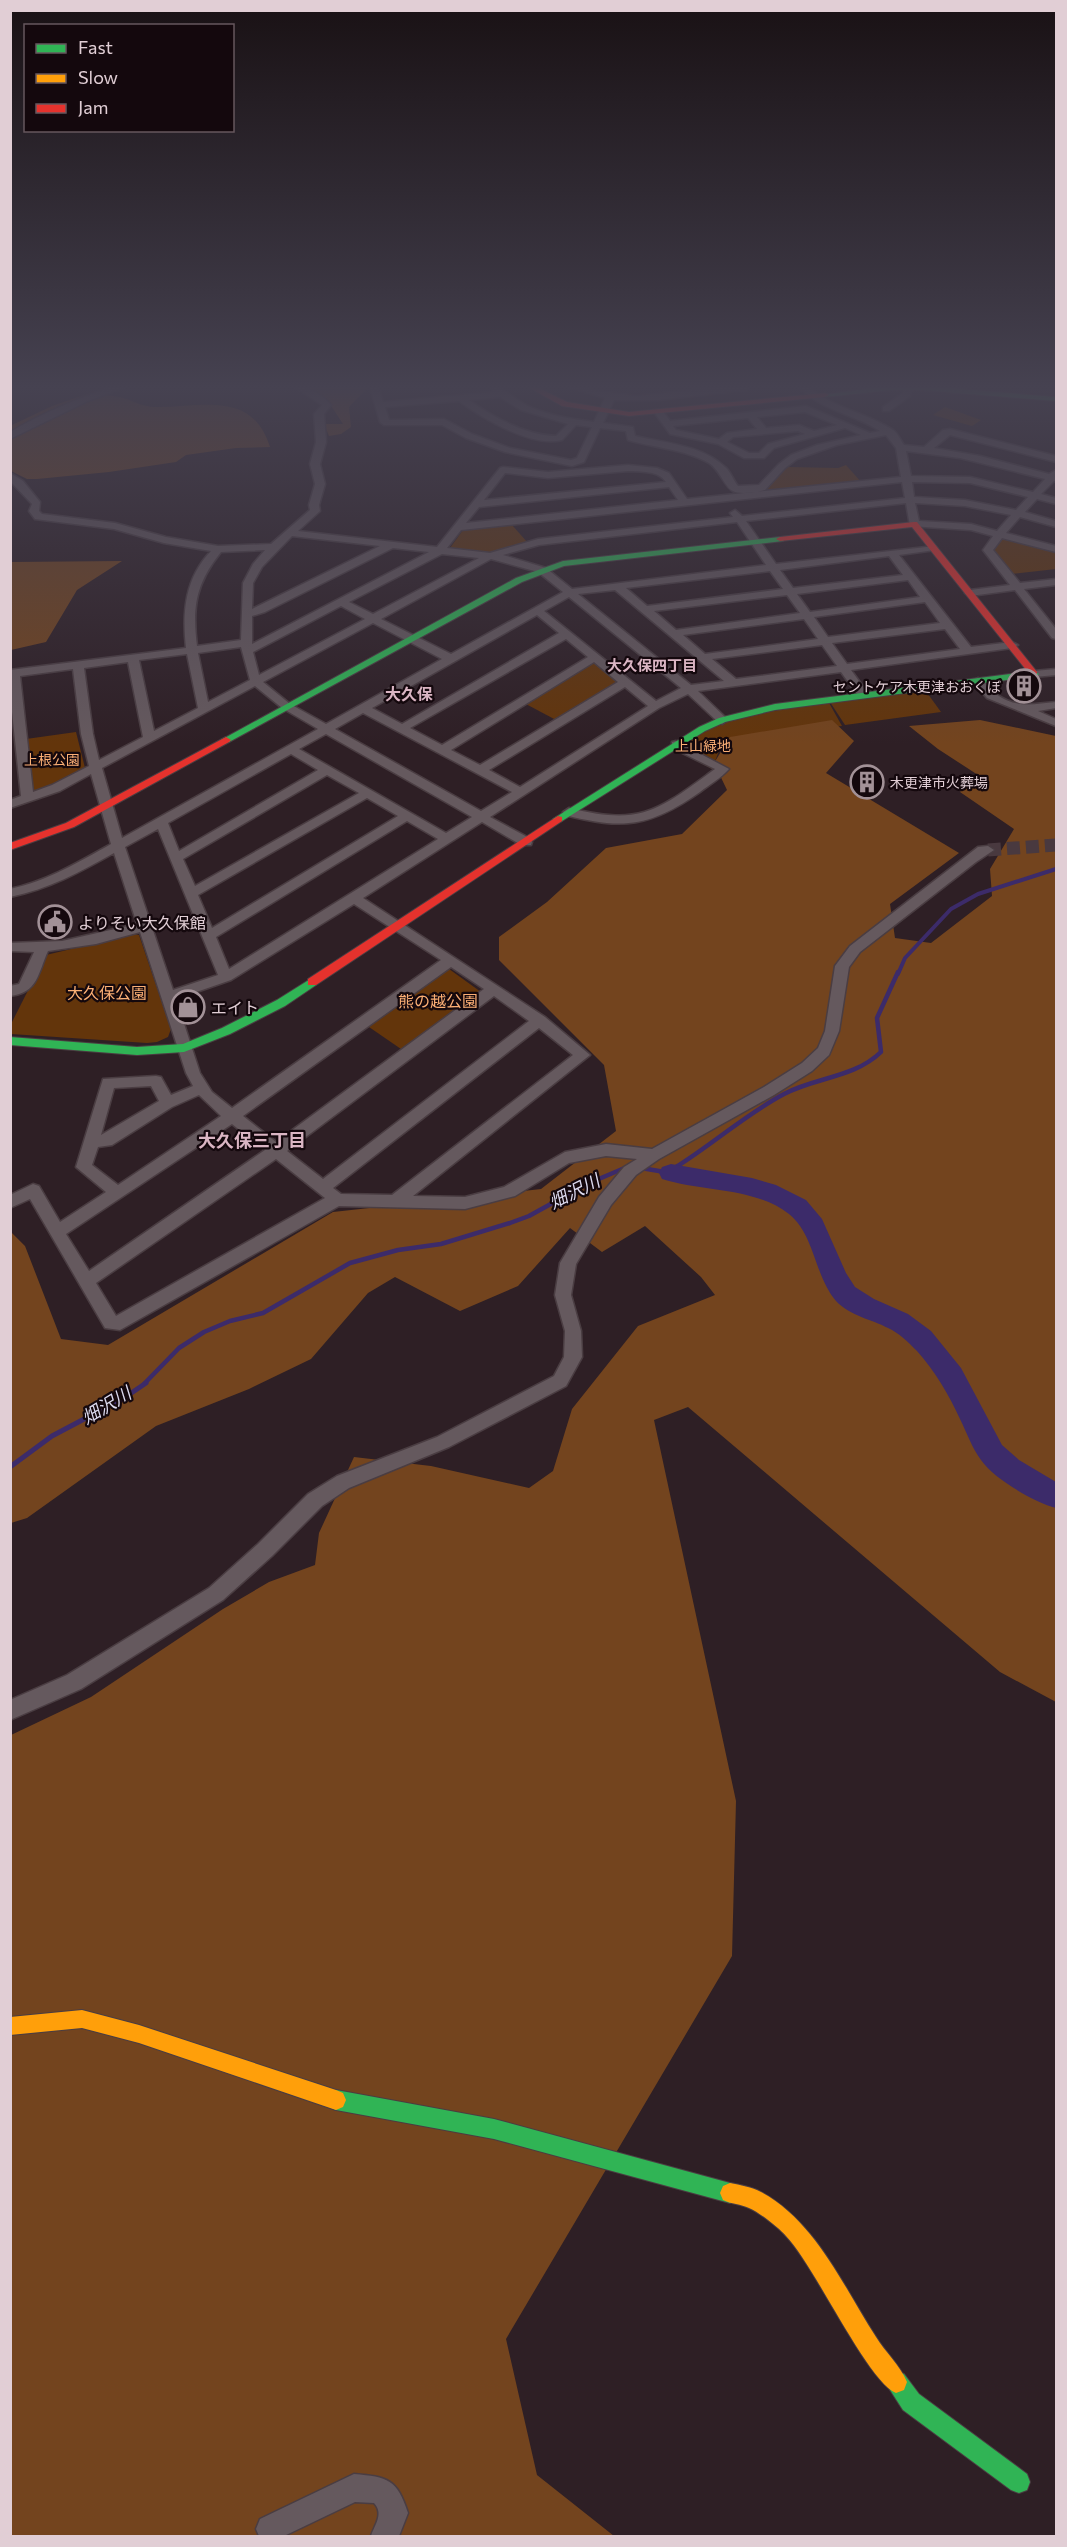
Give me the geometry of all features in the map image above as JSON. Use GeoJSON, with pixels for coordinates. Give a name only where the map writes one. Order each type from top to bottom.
{"type":"FeatureCollection","features":[{"type":"Feature","properties":{"kind":"street"},"geometry":{"type":"LineString","coordinates":[[36,506],[34,511],[39,518],[115,526],[164,540],[218,549],[274,547]]}},
{"type":"Feature","properties":{"kind":"street"},"geometry":{"type":"LineString","coordinates":[[314,506],[315,511],[274,547],[257,566],[248,583],[247,647],[256,682],[286,706],[526,842]]}},
{"type":"Feature","properties":{"kind":"street"},"geometry":{"type":"LineString","coordinates":[[28,799],[12,674],[190,650],[247,647],[439,550],[475,506]]}},
{"type":"Feature","properties":{"kind":"street"},"geometry":{"type":"LineString","coordinates":[[458,527],[667,506]]}},
{"type":"Feature","properties":{"kind":"street"},"geometry":{"type":"LineString","coordinates":[[730,506],[863,695]]}},
{"type":"Feature","properties":{"kind":"street"},"geometry":{"type":"LineString","coordinates":[[10,804],[56,788],[375,620],[490,556],[538,542],[859,506]]}},
{"type":"Feature","properties":{"kind":"street"},"geometry":{"type":"LineString","coordinates":[[910,506],[914,525],[1034,674]]}},
{"type":"Feature","properties":{"kind":"street"},"geometry":{"type":"LineString","coordinates":[[983,506],[1056,524]]}},
{"type":"Feature","properties":{"kind":"street"},"geometry":{"type":"LineString","coordinates":[[1027,506],[1000,533],[988,550],[1056,636]]}},
{"type":"Feature","properties":{"kind":"street"},"geometry":{"type":"LineString","coordinates":[[609,512],[620,533]]}},
{"type":"Feature","properties":{"kind":"street"},"geometry":{"type":"LineString","coordinates":[[10,847],[70,825],[286,706],[542,570],[563,564],[914,525],[971,527],[1056,549]]}},
{"type":"Feature","properties":{"kind":"street"},"geometry":{"type":"LineString","coordinates":[[289,533],[490,556],[542,570],[689,689],[722,720]]}},
{"type":"Feature","properties":{"kind":"street"},"geometry":{"type":"LineString","coordinates":[[246,614],[261,610],[391,545]]}},
{"type":"Feature","properties":{"kind":"street"},"geometry":{"type":"LineString","coordinates":[[10,893],[35,888],[119,846],[570,592],[931,548]]}},
{"type":"Feature","properties":{"kind":"street"},"geometry":{"type":"LineString","coordinates":[[204,710],[190,650],[192,598],[204,566],[218,549]]}},
{"type":"Feature","properties":{"kind":"street"},"geometry":{"type":"LineString","coordinates":[[892,553],[968,651]]}},
{"type":"Feature","properties":{"kind":"street"},"geometry":{"type":"LineString","coordinates":[[645,609],[910,577]]}},
{"type":"Feature","properties":{"kind":"street"},"geometry":{"type":"LineString","coordinates":[[970,593],[1056,582]]}},
{"type":"Feature","properties":{"kind":"street"},"geometry":{"type":"LineString","coordinates":[[617,586],[734,682]]}},
{"type":"Feature","properties":{"kind":"street"},"geometry":{"type":"LineString","coordinates":[[675,633],[927,599]]}},
{"type":"Feature","properties":{"kind":"street"},"geometry":{"type":"LineString","coordinates":[[340,602],[452,659]]}},
{"type":"Feature","properties":{"kind":"street"},"geometry":{"type":"LineString","coordinates":[[537,610],[655,706]]}},
{"type":"Feature","properties":{"kind":"street"},"geometry":{"type":"LineString","coordinates":[[704,657],[947,625]]}},
{"type":"Feature","properties":{"kind":"street"},"geometry":{"type":"LineString","coordinates":[[401,729],[566,634]]}},
{"type":"Feature","properties":{"kind":"street"},"geometry":{"type":"LineString","coordinates":[[170,996],[226,977],[655,706],[689,689],[1012,645]]}},
{"type":"Feature","properties":{"kind":"street"},"geometry":{"type":"LineString","coordinates":[[442,750],[595,657]]}},
{"type":"Feature","properties":{"kind":"street"},"geometry":{"type":"LineString","coordinates":[[134,658],[149,738]]}},
{"type":"Feature","properties":{"kind":"street"},"geometry":{"type":"LineString","coordinates":[[78,665],[87,734],[105,806],[170,996],[184,1048],[202,1088],[274,1152],[338,1200]]}},
{"type":"Feature","properties":{"kind":"street"},"geometry":{"type":"LineString","coordinates":[[10,1041],[138,1051],[184,1048],[226,1031],[281,1003],[569,812],[676,745],[722,720],[774,707],[1056,672]]}},
{"type":"Feature","properties":{"kind":"street"},"geometry":{"type":"LineString","coordinates":[[978,681],[991,696],[1056,723]]}},
{"type":"Feature","properties":{"kind":"street"},"geometry":{"type":"LineString","coordinates":[[480,770],[626,682]]}},
{"type":"Feature","properties":{"kind":"street"},"geometry":{"type":"LineString","coordinates":[[1024,710],[1056,705]]}},
{"type":"Feature","properties":{"kind":"street"},"geometry":{"type":"LineString","coordinates":[[363,708],[520,792]]}},
{"type":"Feature","properties":{"kind":"street"},"geometry":{"type":"LineString","coordinates":[[569,812],[597,821],[650,818],[685,797],[723,769],[676,745]]}},
{"type":"Feature","properties":{"kind":"street"},"geometry":{"type":"LineString","coordinates":[[291,749],[447,839]]}},
{"type":"Feature","properties":{"kind":"street"},"geometry":{"type":"LineString","coordinates":[[176,858],[327,770]]}},
{"type":"Feature","properties":{"kind":"street"},"geometry":{"type":"LineString","coordinates":[[191,894],[366,794]]}},
{"type":"Feature","properties":{"kind":"street"},"geometry":{"type":"LineString","coordinates":[[208,936],[406,816]]}},
{"type":"Feature","properties":{"kind":"street"},"geometry":{"type":"LineString","coordinates":[[161,822],[226,977]]}},
{"type":"Feature","properties":{"kind":"street"},"geometry":{"type":"LineString","coordinates":[[10,1710],[74,1682],[216,1594],[265,1550],[315,1500],[344,1482],[443,1442],[560,1381],[573,1357],[573,1331],[563,1295],[568,1263],[605,1201],[630,1172],[654,1155],[727,1116],[807,1067],[824,1051],[832,1032],[842,966],[855,949],[977,855],[988,850]]}},
{"type":"Feature","properties":{"kind":"street"},"geometry":{"type":"LineString","coordinates":[[354,898],[452,960],[540,1020],[583,1055],[398,1200]]}},
{"type":"Feature","properties":{"kind":"street"},"geometry":{"type":"LineString","coordinates":[[10,947],[42,948],[97,940],[146,926]]}},
{"type":"Feature","properties":{"kind":"street"},"geometry":{"type":"LineString","coordinates":[[10,991],[21,990],[25,987],[42,948]]}},
{"type":"Feature","properties":{"kind":"street"},"geometry":{"type":"LineString","coordinates":[[57,1232],[232,1116],[452,960]]}},
{"type":"Feature","properties":{"kind":"street"},"geometry":{"type":"LineString","coordinates":[[87,1281],[274,1152],[494,989]]}},
{"type":"Feature","properties":{"kind":"street"},"geometry":{"type":"LineString","coordinates":[[322,1188],[540,1020]]}},
{"type":"Feature","properties":{"kind":"street"},"geometry":{"type":"LineString","coordinates":[[118,1192],[84,1167],[108,1083],[156,1082],[167,1102]]}},
{"type":"Feature","properties":{"kind":"street"},"geometry":{"type":"LineString","coordinates":[[91,1141],[107,1141],[167,1102],[202,1088]]}},
{"type":"Feature","properties":{"kind":"street"},"geometry":{"type":"LineString","coordinates":[[10,1202],[33,1190],[111,1323],[120,1323],[316,1210],[338,1200],[465,1203],[509,1192],[566,1158],[606,1150],[654,1155]]}},
{"type":"Feature","properties":{"kind":"street"},"geometry":{"type":"LineString","coordinates":[[10,2026],[82,2019],[140,2034],[347,2104],[494,2129],[754,2199],[793,2228],[832,2284],[869,2346],[910,2402],[1019,2482]]}},
{"type":"Feature","properties":{"kind":"street"},"geometry":{"type":"LineString","coordinates":[[270,2529],[354,2488],[380,2490],[390,2500],[394,2513],[385,2536]]}},
{"type":"Feature","properties":{"kind":"green space"},"geometry":{"type":"Polygon","coordinates":[[[512,525],[528,543],[496,554],[450,548],[463,530],[512,525]]]}},
{"type":"Feature","properties":{"kind":"green space"},"geometry":{"type":"Polygon","coordinates":[[[1007,538],[1056,552],[1056,569],[1011,574],[991,551],[1001,539],[1007,538]]]}},
{"type":"Feature","properties":{"kind":"green space"},"geometry":{"type":"Polygon","coordinates":[[[595,661],[619,681],[556,720],[524,703],[595,661]]]}},
{"type":"Feature","properties":{"kind":"green space"},"geometry":{"type":"Polygon","coordinates":[[[925,690],[941,712],[845,725],[830,702],[925,690]]]}},
{"type":"Feature","properties":{"kind":"green space","name":"上山緑地"},"geometry":{"type":"Polygon","coordinates":[[[828,701],[842,726],[743,738],[719,751],[712,769],[669,746],[707,723],[828,701]]]}},
{"type":"Feature","properties":{"kind":"green space","name":"上根公園"},"geometry":{"type":"Polygon","coordinates":[[[76,732],[85,768],[55,785],[31,793],[26,739],[76,732]]]}},
{"type":"Feature","properties":{"kind":"green space","name":"大久保公園"},"geometry":{"type":"Polygon","coordinates":[[[134,934],[139,935],[171,1029],[168,1037],[147,1043],[11,1034],[10,1026],[46,955],[134,934]]]}},
{"type":"Feature","properties":{"kind":"green space","name":"熊の越公園"},"geometry":{"type":"Polygon","coordinates":[[[449,969],[481,992],[401,1049],[369,1027],[449,969]]]}},
{"type":"Feature","properties":{"kind":"shaded area"},"geometry":{"type":"Polygon","coordinates":[[[122,561],[77,590],[46,642],[11,650],[11,562],[122,561]]]}},
{"type":"Feature","properties":{"kind":"shaded area"},"geometry":{"type":"Polygon","coordinates":[[[832,720],[854,741],[826,773],[959,853],[890,904],[895,938],[931,943],[992,896],[990,869],[1014,829],[960,792],[978,775],[938,749],[909,726],[980,720],[1056,736],[1056,1702],[1000,1672],[688,1407],[654,1420],[736,1801],[732,1956],[506,2339],[537,2475],[614,2536],[11,2536],[11,1735],[91,1697],[223,1609],[269,1582],[315,1565],[319,1533],[354,1457],[431,1466],[529,1488],[553,1471],[572,1409],[638,1326],[715,1295],[701,1277],[645,1226],[602,1252],[570,1228],[518,1286],[460,1311],[395,1277],[368,1293],[311,1359],[249,1389],[156,1426],[27,1518],[11,1523],[10,1231],[25,1246],[61,1339],[108,1345],[333,1212],[541,1189],[616,1131],[604,1065],[499,960],[499,937],[547,902],[606,848],[682,834],[727,790],[714,763],[730,737],[832,720]]]}},
{"type":"Feature","properties":{"kind":"waterway"},"geometry":{"type":"LineString","coordinates":[[898,974],[905,958],[951,909],[978,894],[1056,869]]}},
{"type":"Feature","properties":{"kind":"waterway"},"geometry":{"type":"LineString","coordinates":[[641,1168],[671,1173],[676,1167],[743,1120],[784,1094],[847,1072],[870,1061],[881,1052],[877,1018],[898,972]]}},
{"type":"Feature","properties":{"kind":"waterway","name":"畑沢川"},"geometry":{"type":"LineString","coordinates":[[144,1384],[179,1348],[204,1332],[230,1321],[263,1313],[350,1263],[398,1250],[441,1244],[510,1223],[529,1216],[587,1184],[627,1167]]}},
{"type":"Feature","properties":{"kind":"waterway","name":"畑沢川"},"geometry":{"type":"LineString","coordinates":[[671,1173],[752,1187],[782,1198],[797,1207],[813,1226],[833,1273],[846,1294],[865,1307],[899,1321],[921,1339],[951,1376],[992,1453],[1016,1473],[1056,1496]]}},
{"type":"Feature","properties":{"kind":"waterway","name":"畑沢川"},"geometry":{"type":"LineString","coordinates":[[10,1467],[52,1436],[124,1398],[146,1383]]}},
{"type":"Feature","properties":{"kind":"tunnel"},"geometry":{"type":"LineString","coordinates":[[988,850],[1056,845]]}},
{"type":"Feature","properties":{"kind":"traffic: fast"},"geometry":{"type":"LineString","coordinates":[[226,740],[519,580],[563,564],[780,539]]}},
{"type":"Feature","properties":{"kind":"traffic: fast"},"geometry":{"type":"LineString","coordinates":[[558,819],[702,729],[722,720],[775,707],[1034,674]]}},
{"type":"Feature","properties":{"kind":"traffic: fast"},"geometry":{"type":"LineString","coordinates":[[10,1041],[137,1051],[184,1048],[226,1031],[281,1003],[312,982]]}},
{"type":"Feature","properties":{"kind":"traffic: fast"},"geometry":{"type":"LineString","coordinates":[[336,2100],[494,2129],[730,2193]]}},
{"type":"Feature","properties":{"kind":"traffic: fast"},"geometry":{"type":"LineString","coordinates":[[896,2382],[911,2402],[1019,2482]]}},
{"type":"Feature","properties":{"kind":"traffic: slow"},"geometry":{"type":"LineString","coordinates":[[10,2026],[82,2019],[139,2034],[336,2100]]}},
{"type":"Feature","properties":{"kind":"traffic: slow"},"geometry":{"type":"LineString","coordinates":[[730,2193],[754,2199],[793,2228],[832,2284],[869,2346],[896,2382]]}},
{"type":"Feature","properties":{"kind":"traffic: jam"},"geometry":{"type":"LineString","coordinates":[[780,539],[914,524],[1034,674]]}},
{"type":"Feature","properties":{"kind":"traffic: jam"},"geometry":{"type":"LineString","coordinates":[[10,847],[70,825],[226,740]]}},
{"type":"Feature","properties":{"kind":"traffic: jam"},"geometry":{"type":"LineString","coordinates":[[312,982],[558,819]]}},
{"type":"Feature","properties":{"kind":"place","name":"セントケア木更津おおくぼ"},"geometry":{"type":"Point","coordinates":[1024,686]}},
{"type":"Feature","properties":{"kind":"place","name":"木更津市火葬場"},"geometry":{"type":"Point","coordinates":[867,782]}},
{"type":"Feature","properties":{"kind":"place","name":"よりそい大久保館"},"geometry":{"type":"Point","coordinates":[55,922]}},
{"type":"Feature","properties":{"kind":"place","name":"エイト"},"geometry":{"type":"Point","coordinates":[188,1007]}},
{"type":"Feature","properties":{"kind":"district","name":"大久保四丁目"},"geometry":{"type":"Point","coordinates":[652,665]}},
{"type":"Feature","properties":{"kind":"district","name":"大久保"},"geometry":{"type":"Point","coordinates":[409,693]}},
{"type":"Feature","properties":{"kind":"district","name":"大久保三丁目"},"geometry":{"type":"Point","coordinates":[252,1140]}}]}
